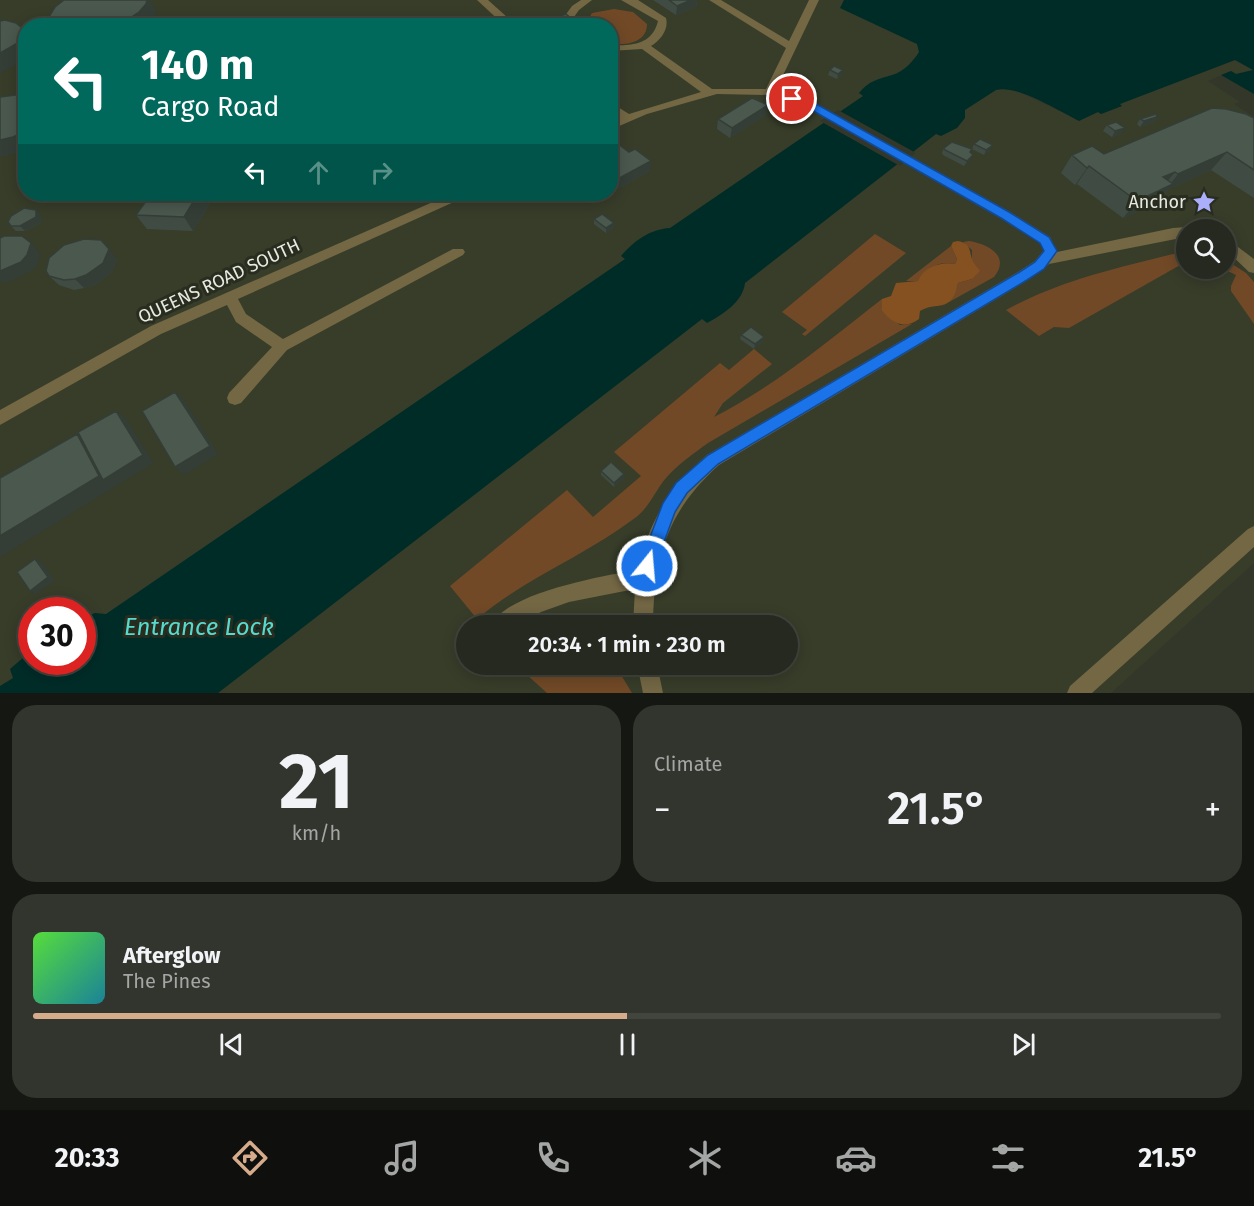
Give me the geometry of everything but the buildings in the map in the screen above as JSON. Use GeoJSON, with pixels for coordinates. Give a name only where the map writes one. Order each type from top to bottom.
{"type":"FeatureCollection","features":[{"type":"Feature","properties":{"kind":"street"},"geometry":{"type":"LineString","coordinates":[[482,0],[503,18]]}},
{"type":"Feature","properties":{"kind":"street"},"geometry":{"type":"LineString","coordinates":[[569,18],[575,8],[587,0]]}},
{"type":"Feature","properties":{"kind":"street"},"geometry":{"type":"LineString","coordinates":[[618,48],[629,49],[655,41],[662,32],[663,20],[633,1],[626,0]]}},
{"type":"Feature","properties":{"kind":"street"},"geometry":{"type":"LineString","coordinates":[[714,0],[792,47]]}},
{"type":"Feature","properties":{"kind":"street"},"geometry":{"type":"LineString","coordinates":[[770,92],[814,0]]}},
{"type":"Feature","properties":{"kind":"street"},"geometry":{"type":"LineString","coordinates":[[643,45],[710,93]]}},
{"type":"Feature","properties":{"kind":"street"},"geometry":{"type":"LineString","coordinates":[[618,123],[643,112],[717,91],[770,92],[821,111],[1005,215],[1045,240],[1051,251],[1047,259]]}},
{"type":"Feature","properties":{"kind":"street"},"geometry":{"type":"LineString","coordinates":[[618,111],[628,119]]}},
{"type":"Feature","properties":{"kind":"street","name":"QUEENS ROAD SOUTH"},"geometry":{"type":"LineString","coordinates":[[0,418],[113,353],[229,296],[444,201]]}},
{"type":"Feature","properties":{"kind":"street"},"geometry":{"type":"LineString","coordinates":[[643,615],[644,578],[650,554],[669,509],[681,488],[713,459],[1023,276],[1047,259],[1176,232]]}},
{"type":"Feature","properties":{"kind":"street"},"geometry":{"type":"LineString","coordinates":[[1236,251],[1254,268]]}},
{"type":"Feature","properties":{"kind":"street"},"geometry":{"type":"LineString","coordinates":[[235,398],[282,346],[458,252]]}},
{"type":"Feature","properties":{"kind":"street"},"geometry":{"type":"LineString","coordinates":[[229,296],[241,318],[282,346]]}},
{"type":"Feature","properties":{"kind":"street"},"geometry":{"type":"LineString","coordinates":[[1077,693],[1254,535]]}},
{"type":"Feature","properties":{"kind":"street"},"geometry":{"type":"LineString","coordinates":[[515,615],[561,594],[644,578]]}},
{"type":"Feature","properties":{"kind":"street"},"geometry":{"type":"LineString","coordinates":[[649,675],[653,693]]}},
{"type":"Feature","properties":{"kind":"shaded area"},"geometry":{"type":"Polygon","coordinates":[[[0,0],[844,0],[840,8],[1079,120],[1098,112],[1102,114],[1121,106],[1119,104],[1235,60],[1254,70],[1236,74],[1231,71],[1208,81],[1240,102],[1234,104],[1254,117],[1254,563],[1111,693],[0,693],[0,0]]]}},
{"type":"Feature","properties":{"kind":"shaded area"},"geometry":{"type":"Polygon","coordinates":[[[614,9],[633,12],[647,24],[646,30],[634,42],[618,44],[618,18],[589,18],[592,13],[614,9]]]}},
{"type":"Feature","properties":{"kind":"shaded area"},"geometry":{"type":"Polygon","coordinates":[[[875,234],[906,253],[805,336],[802,334],[807,330],[782,312],[875,234]]]}},
{"type":"Feature","properties":{"kind":"shaded area"},"geometry":{"type":"Polygon","coordinates":[[[958,241],[967,245],[980,271],[972,279],[958,283],[948,303],[920,311],[919,319],[908,324],[895,322],[882,311],[882,299],[891,296],[896,283],[918,281],[924,272],[934,266],[944,263],[955,264],[957,259],[951,246],[953,242],[958,241]]]}},
{"type":"Feature","properties":{"kind":"shaded area"},"geometry":{"type":"Polygon","coordinates":[[[969,241],[995,252],[999,257],[999,270],[994,277],[942,306],[952,296],[958,283],[972,279],[972,250],[963,242],[969,241]]]}},
{"type":"Feature","properties":{"kind":"shaded area"},"geometry":{"type":"Polygon","coordinates":[[[951,246],[957,259],[955,264],[939,264],[925,272],[918,281],[906,281],[951,246]]]}},
{"type":"Feature","properties":{"kind":"shaded area"},"geometry":{"type":"Polygon","coordinates":[[[1176,254],[1176,267],[1069,328],[1054,327],[1039,336],[1006,310],[1046,291],[1109,270],[1176,254]]]}},
{"type":"Feature","properties":{"kind":"shaded area"},"geometry":{"type":"Polygon","coordinates":[[[1236,266],[1254,282],[1254,324],[1231,291],[1231,286],[1236,279],[1236,266]]]}},
{"type":"Feature","properties":{"kind":"shaded area"},"geometry":{"type":"Polygon","coordinates":[[[882,299],[882,311],[900,325],[912,324],[708,443],[666,478],[640,514],[616,532],[515,591],[482,615],[474,615],[450,586],[567,490],[593,517],[641,476],[614,452],[720,363],[729,370],[754,349],[772,364],[723,403],[714,417],[780,377],[882,299]]]}},
{"type":"Feature","properties":{"kind":"shaded area"},"geometry":{"type":"Polygon","coordinates":[[[527,675],[621,675],[632,693],[547,693],[527,675]]]}},
{"type":"Feature","properties":{"kind":"water","name":"Entrance Lock"},"geometry":{"type":"Polygon","coordinates":[[[844,0],[1254,0],[1254,94],[1221,75],[1231,71],[1236,74],[1253,70],[1235,60],[1079,121],[1026,95],[1004,89],[996,90],[965,110],[965,118],[957,128],[941,136],[936,134],[745,283],[736,302],[725,312],[707,323],[702,319],[218,693],[0,693],[0,686],[13,678],[10,669],[18,662],[18,675],[96,675],[96,613],[106,614],[625,259],[621,256],[631,245],[649,233],[670,228],[863,96],[859,93],[870,83],[904,69],[919,52],[917,44],[840,8],[844,0]]]}},
{"type":"Feature","properties":{"kind":"pier"},"geometry":{"type":"Polygon","coordinates":[[[838,110],[916,153],[900,166],[820,121],[838,110]]]}},
{"type":"Feature","properties":{"kind":"place","name":"Anchor"},"geometry":{"type":"Point","coordinates":[1204,202]}},
{"type":"Feature","properties":{"kind":"route"},"geometry":{"type":"LineString","coordinates":[[647,566],[658,532],[681,488],[713,459],[1040,266],[1051,251],[1045,240],[1005,215],[814,107],[792,99]]}}]}
